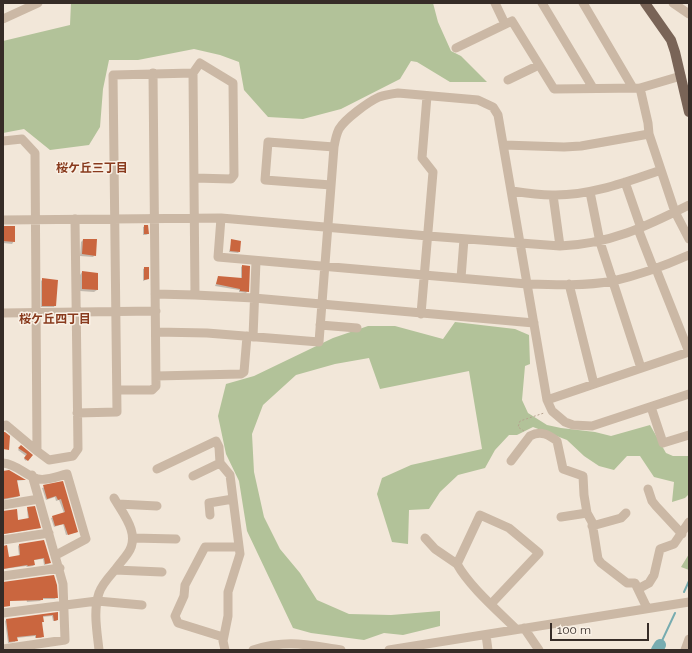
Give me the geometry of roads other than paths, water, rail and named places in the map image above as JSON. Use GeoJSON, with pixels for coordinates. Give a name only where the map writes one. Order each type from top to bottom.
{"type":"FeatureCollection","features":[{"type":"Feature","properties":{"kind":"main road"},"geometry":{"type":"LineString","coordinates":[[645,3],[671,40],[689,112]]}},
{"type":"Feature","properties":{"kind":"street"},"geometry":{"type":"LineString","coordinates":[[3,19],[22,7],[38,3]]}},
{"type":"Feature","properties":{"kind":"street"},"geometry":{"type":"LineString","coordinates":[[542,3],[593,88]]}},
{"type":"Feature","properties":{"kind":"street"},"geometry":{"type":"LineString","coordinates":[[583,3],[637,88],[648,123],[649,134],[675,212],[689,239]]}},
{"type":"Feature","properties":{"kind":"street"},"geometry":{"type":"LineString","coordinates":[[673,3],[689,14]]}},
{"type":"Feature","properties":{"kind":"street"},"geometry":{"type":"LineString","coordinates":[[497,4],[505,24]]}},
{"type":"Feature","properties":{"kind":"street"},"geometry":{"type":"LineString","coordinates":[[456,48],[512,21],[554,89],[637,88],[681,76]]}},
{"type":"Feature","properties":{"kind":"street"},"geometry":{"type":"LineString","coordinates":[[194,178],[231,179],[234,175],[233,83],[200,63],[192,73],[195,295]]}},
{"type":"Feature","properties":{"kind":"street"},"geometry":{"type":"LineString","coordinates":[[508,80],[539,65]]}},
{"type":"Feature","properties":{"kind":"street"},"geometry":{"type":"LineString","coordinates":[[117,390],[152,390],[156,386],[153,73]]}},
{"type":"Feature","properties":{"kind":"street"},"geometry":{"type":"LineString","coordinates":[[77,413],[117,412],[113,75],[192,73]]}},
{"type":"Feature","properties":{"kind":"street"},"geometry":{"type":"LineString","coordinates":[[156,332],[206,333],[319,342],[334,148],[336,136],[343,124],[378,98],[388,94],[398,93],[478,100],[493,107],[498,115],[548,400],[552,411],[565,422],[582,426],[592,426],[689,394]]}},
{"type":"Feature","properties":{"kind":"street"},"geometry":{"type":"LineString","coordinates":[[421,314],[433,172],[422,158],[427,96]]}},
{"type":"Feature","properties":{"kind":"street"},"geometry":{"type":"LineString","coordinates":[[504,144],[575,146],[649,134]]}},
{"type":"Feature","properties":{"kind":"street"},"geometry":{"type":"LineString","coordinates":[[3,141],[22,140],[35,153],[37,451]]}},
{"type":"Feature","properties":{"kind":"street"},"geometry":{"type":"LineString","coordinates":[[331,185],[265,180],[268,142],[334,148]]}},
{"type":"Feature","properties":{"kind":"street"},"geometry":{"type":"LineString","coordinates":[[512,191],[553,195],[590,192],[661,170]]}},
{"type":"Feature","properties":{"kind":"street"},"geometry":{"type":"LineString","coordinates":[[548,400],[689,352],[655,270],[625,182]]}},
{"type":"Feature","properties":{"kind":"street"},"geometry":{"type":"LineString","coordinates":[[590,192],[600,242],[641,368]]}},
{"type":"Feature","properties":{"kind":"street"},"geometry":{"type":"LineString","coordinates":[[553,195],[560,246]]}},
{"type":"Feature","properties":{"kind":"street"},"geometry":{"type":"LineString","coordinates":[[3,220],[221,218],[560,246],[600,242],[640,228],[689,205]]}},
{"type":"Feature","properties":{"kind":"street"},"geometry":{"type":"LineString","coordinates":[[221,218],[218,257],[527,284],[569,284],[612,281],[655,270],[689,255]]}},
{"type":"Feature","properties":{"kind":"street"},"geometry":{"type":"LineString","coordinates":[[3,426],[6,425],[49,460],[73,456],[78,449],[75,219]]}},
{"type":"Feature","properties":{"kind":"street"},"geometry":{"type":"LineString","coordinates":[[461,278],[464,239]]}},
{"type":"Feature","properties":{"kind":"street"},"geometry":{"type":"LineString","coordinates":[[156,376],[241,374],[244,372],[250,336],[256,261]]}},
{"type":"Feature","properties":{"kind":"street"},"geometry":{"type":"LineString","coordinates":[[569,284],[594,384]]}},
{"type":"Feature","properties":{"kind":"street"},"geometry":{"type":"LineString","coordinates":[[155,294],[254,298],[534,323]]}},
{"type":"Feature","properties":{"kind":"street"},"geometry":{"type":"LineString","coordinates":[[3,313],[156,311]]}},
{"type":"Feature","properties":{"kind":"street"},"geometry":{"type":"LineString","coordinates":[[320,325],[357,328]]}},
{"type":"Feature","properties":{"kind":"street"},"geometry":{"type":"LineString","coordinates":[[651,407],[663,443],[689,435]]}},
{"type":"Feature","properties":{"kind":"street"},"geometry":{"type":"LineString","coordinates":[[511,460],[530,436],[535,433],[546,433],[558,441],[562,469],[583,476],[586,513],[592,522],[597,554],[601,563],[627,583],[635,583],[647,608]]}},
{"type":"Feature","properties":{"kind":"street"},"geometry":{"type":"LineString","coordinates":[[157,469],[216,441],[219,447],[220,463],[230,475],[240,554],[228,592],[228,616],[223,637],[223,645],[225,650]]}},
{"type":"Feature","properties":{"kind":"street"},"geometry":{"type":"LineString","coordinates":[[3,463],[18,467],[38,479],[50,479],[67,474],[86,540],[56,555]]}},
{"type":"Feature","properties":{"kind":"street"},"geometry":{"type":"LineString","coordinates":[[193,476],[220,463]]}},
{"type":"Feature","properties":{"kind":"street"},"geometry":{"type":"LineString","coordinates":[[3,649],[65,640],[63,584],[60,568],[32,475]]}},
{"type":"Feature","properties":{"kind":"street"},"geometry":{"type":"LineString","coordinates":[[648,489],[652,501],[682,534]]}},
{"type":"Feature","properties":{"kind":"street"},"geometry":{"type":"LineString","coordinates":[[3,505],[39,499]]}},
{"type":"Feature","properties":{"kind":"street"},"geometry":{"type":"LineString","coordinates":[[210,515],[209,503],[233,499]]}},
{"type":"Feature","properties":{"kind":"street"},"geometry":{"type":"LineString","coordinates":[[99,650],[95,611],[96,601],[106,580],[129,552],[133,538],[131,528],[116,501],[157,506]]}},
{"type":"Feature","properties":{"kind":"street"},"geometry":{"type":"LineString","coordinates":[[561,517],[586,513]]}},
{"type":"Feature","properties":{"kind":"street"},"geometry":{"type":"LineString","coordinates":[[592,526],[621,518],[626,513]]}},
{"type":"Feature","properties":{"kind":"street"},"geometry":{"type":"LineString","coordinates":[[457,564],[480,515],[509,528],[539,553],[491,604]]}},
{"type":"Feature","properties":{"kind":"street"},"geometry":{"type":"LineString","coordinates":[[638,589],[649,583],[654,575],[660,549],[674,544],[689,522]]}},
{"type":"Feature","properties":{"kind":"street"},"geometry":{"type":"LineString","coordinates":[[3,540],[49,533]]}},
{"type":"Feature","properties":{"kind":"street"},"geometry":{"type":"LineString","coordinates":[[133,538],[176,539]]}},
{"type":"Feature","properties":{"kind":"street"},"geometry":{"type":"LineString","coordinates":[[425,538],[435,549],[457,564],[463,574],[491,604],[520,629],[540,650]]}},
{"type":"Feature","properties":{"kind":"street"},"geometry":{"type":"LineString","coordinates":[[223,637],[178,623],[175,616],[184,596],[185,585],[205,547],[239,547]]}},
{"type":"Feature","properties":{"kind":"street"},"geometry":{"type":"LineString","coordinates":[[3,576],[60,568]]}},
{"type":"Feature","properties":{"kind":"street"},"geometry":{"type":"LineString","coordinates":[[115,570],[162,572]]}},
{"type":"Feature","properties":{"kind":"street"},"geometry":{"type":"LineString","coordinates":[[3,613],[96,601],[142,605]]}},
{"type":"Feature","properties":{"kind":"street"},"geometry":{"type":"LineString","coordinates":[[389,650],[429,647],[486,634],[689,602]]}},
{"type":"Feature","properties":{"kind":"street"},"geometry":{"type":"LineString","coordinates":[[486,634],[488,650]]}},
{"type":"Feature","properties":{"kind":"street"},"geometry":{"type":"LineString","coordinates":[[685,650],[689,639]]}},
{"type":"Feature","properties":{"kind":"street"},"geometry":{"type":"LineString","coordinates":[[253,650],[280,643],[298,643],[307,647],[341,650]]}},
{"type":"Feature","properties":{"kind":"waterway"},"geometry":{"type":"LineString","coordinates":[[684,592],[689,581]]}},
{"type":"Feature","properties":{"kind":"waterway"},"geometry":{"type":"LineString","coordinates":[[660,645],[675,613]]}},
{"type":"Feature","properties":{"kind":"waterway"},"geometry":{"type":"LineString","coordinates":[[657,650],[660,645]]}},
{"type":"Feature","properties":{"kind":"district","name":"桜ケ丘三丁目"},"geometry":{"type":"Point","coordinates":[92,168]}},
{"type":"Feature","properties":{"kind":"district","name":"桜ケ丘四丁目"},"geometry":{"type":"Point","coordinates":[55,319]}}]}
